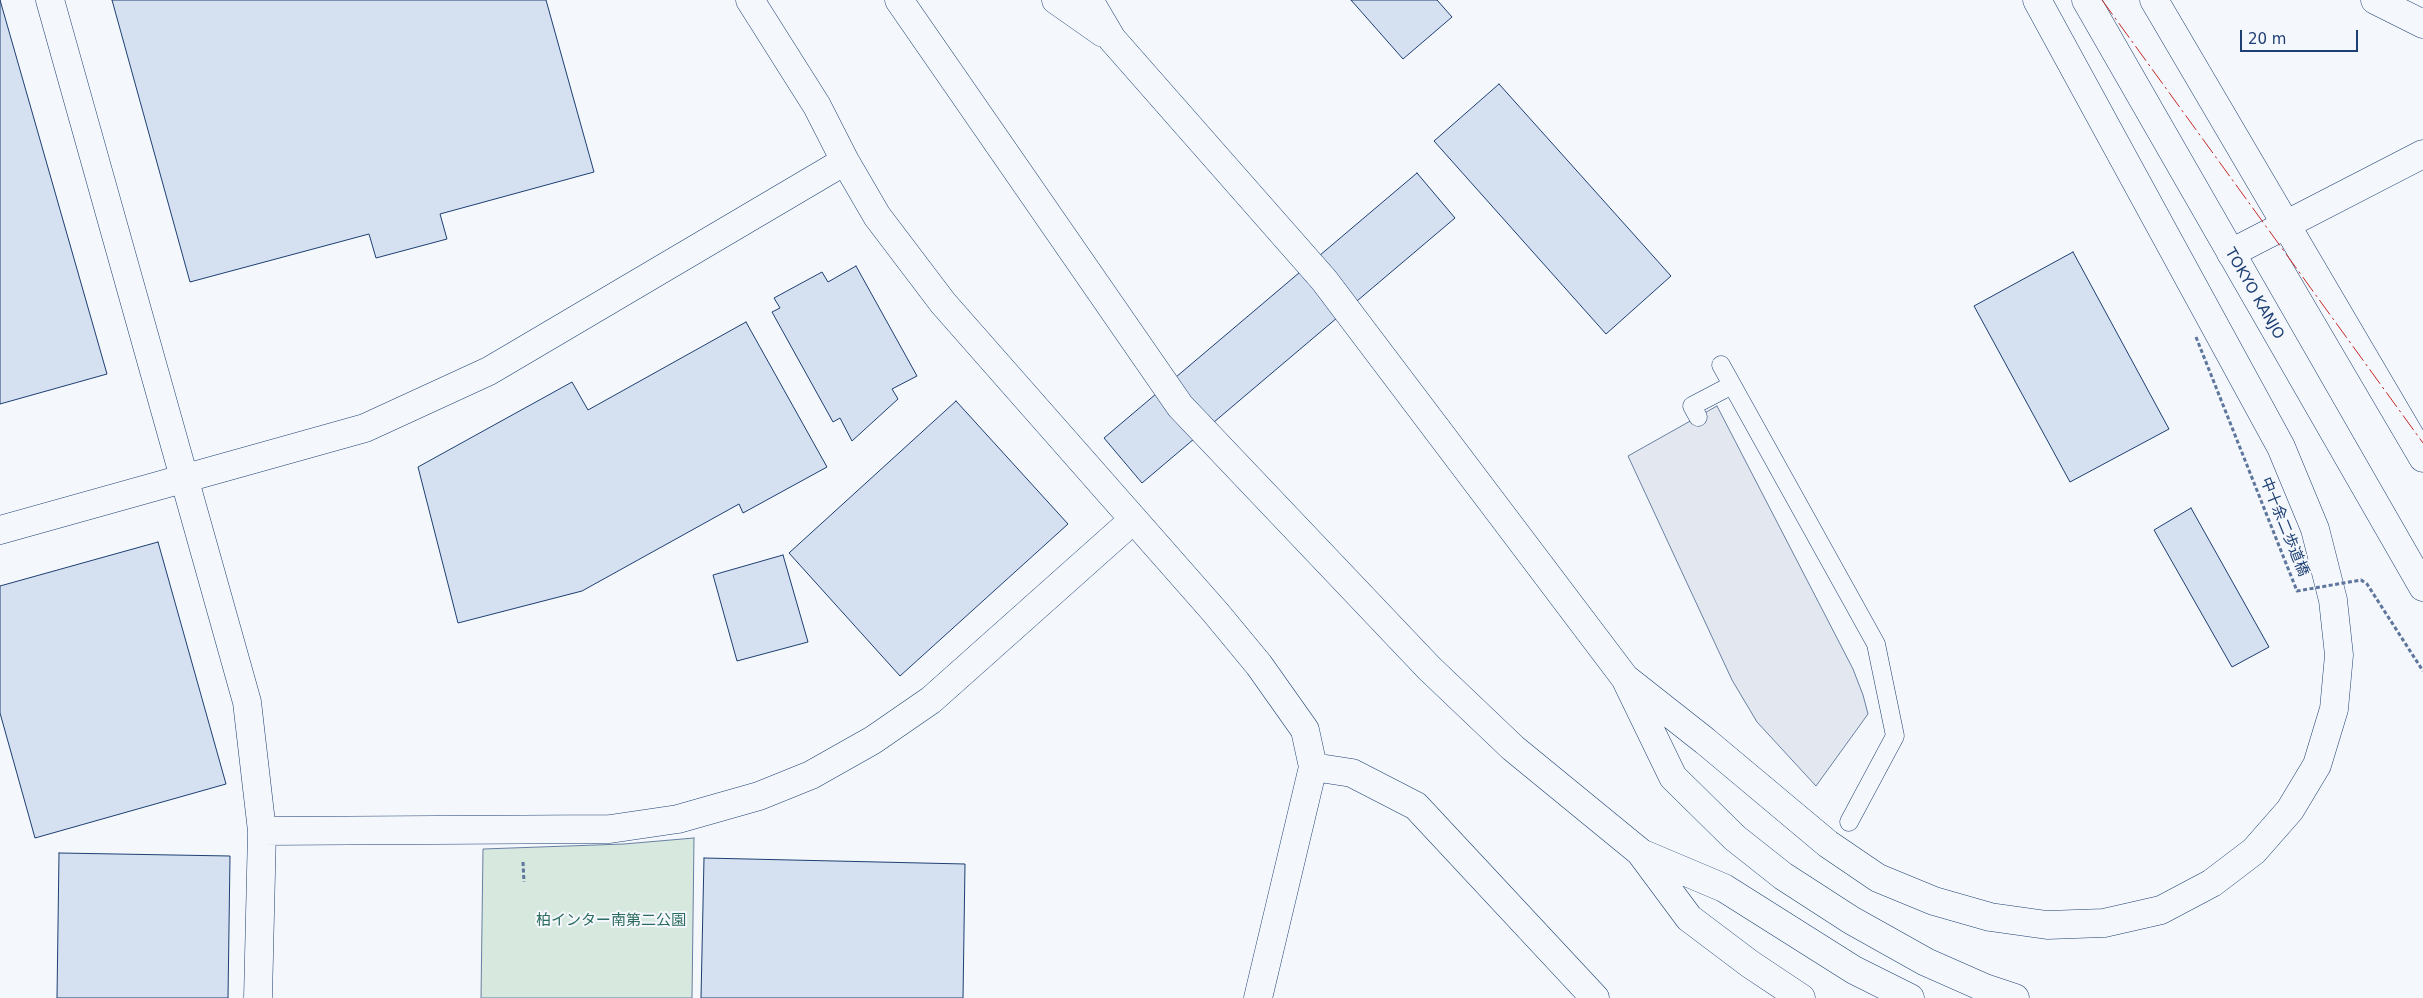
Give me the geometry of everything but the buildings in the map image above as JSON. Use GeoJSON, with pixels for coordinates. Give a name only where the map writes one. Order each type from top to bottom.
{"type":"FeatureCollection","features":[{"type":"Feature","properties":{"kind":"main road"},"geometry":{"type":"LineString","coordinates":[[50,0],[248,702],[262,831],[258,998]]}},
{"type":"Feature","properties":{"kind":"main road"},"geometry":{"type":"LineString","coordinates":[[750,0],[818,106],[844,161],[877,216],[943,303],[1216,613],[1259,665],[1305,730],[1313,767],[1258,998]]}},
{"type":"Feature","properties":{"kind":"main road"},"geometry":{"type":"LineString","coordinates":[[899,0],[1180,406],[1429,668],[1513,748],[1640,852],[1689,918],[1750,964],[1801,998]]}},
{"type":"Feature","properties":{"kind":"main road"},"geometry":{"type":"LineString","coordinates":[[1056,0],[1112,39]]}},
{"type":"Feature","properties":{"kind":"main road"},"geometry":{"type":"LineString","coordinates":[[1089,0],[1112,39],[1324,280],[1624,678],[1673,777],[1735,838],[1783,876],[1851,920],[1926,962],[2015,998]]}},
{"type":"Feature","properties":{"kind":"main road"},"geometry":{"type":"LineString","coordinates":[[1624,678],[1705,741],[1828,844],[1878,878],[1934,901],[1990,917],[2056,925],[2104,923],[2161,910],[2212,883],[2254,851],[2290,810],[2317,765],[2334,709],[2339,655],[2333,600],[2315,528],[2281,447],[2037,0]]}},
{"type":"Feature","properties":{"kind":"main road","name":"TOKYO KANJO"},"geometry":{"type":"LineString","coordinates":[[2086,0],[2423,587]]}},
{"type":"Feature","properties":{"kind":"main road"},"geometry":{"type":"LineString","coordinates":[[2154,0],[2423,458]]}},
{"type":"Feature","properties":{"kind":"main road"},"geometry":{"type":"LineString","coordinates":[[2375,0],[2423,24]]}},
{"type":"Feature","properties":{"kind":"main road"},"geometry":{"type":"LineString","coordinates":[[2231,253],[2423,154]]}},
{"type":"Feature","properties":{"kind":"main road"},"geometry":{"type":"LineString","coordinates":[[0,530],[365,428],[489,371],[844,161]]}},
{"type":"Feature","properties":{"kind":"main road"},"geometry":{"type":"LineString","coordinates":[[262,831],[610,829],[678,819],[760,796],[811,775],[873,740],[931,700],[1133,520]]}},
{"type":"Feature","properties":{"kind":"main road"},"geometry":{"type":"LineString","coordinates":[[1313,767],[1352,773],[1416,806],[1595,998]]}},
{"type":"Feature","properties":{"kind":"main road"},"geometry":{"type":"LineString","coordinates":[[1640,852],[1724,888],[1854,970],[1910,998]]}},
{"type":"Feature","properties":{"kind":"lane"},"geometry":{"type":"LineString","coordinates":[[1721,365],[1876,644],[1894,736],[1849,822]]}},
{"type":"Feature","properties":{"kind":"lane"},"geometry":{"type":"LineString","coordinates":[[1698,416],[1692,406],[1732,384]]}},
{"type":"Feature","properties":{"kind":"path","name":"中十余二歩道橋"},"geometry":{"type":"LineString","coordinates":[[2196,337],[2297,591],[2361,580],[2367,584],[2423,671]]}},
{"type":"Feature","properties":{"kind":"green space","name":"柏インター南第二公園"},"geometry":{"type":"Polygon","coordinates":[[[694,838],[692,998],[481,998],[483,849],[624,844],[694,838]]]}},
{"type":"Feature","properties":{"kind":"shaded area"},"geometry":{"type":"Polygon","coordinates":[[[1717,406],[1853,669],[1868,714],[1816,786],[1757,722],[1732,680],[1628,456],[1717,406]]]}},
{"type":"Feature","properties":{"kind":"power"},"geometry":{"type":"LineString","coordinates":[[2102,0],[2423,443]]}}]}
